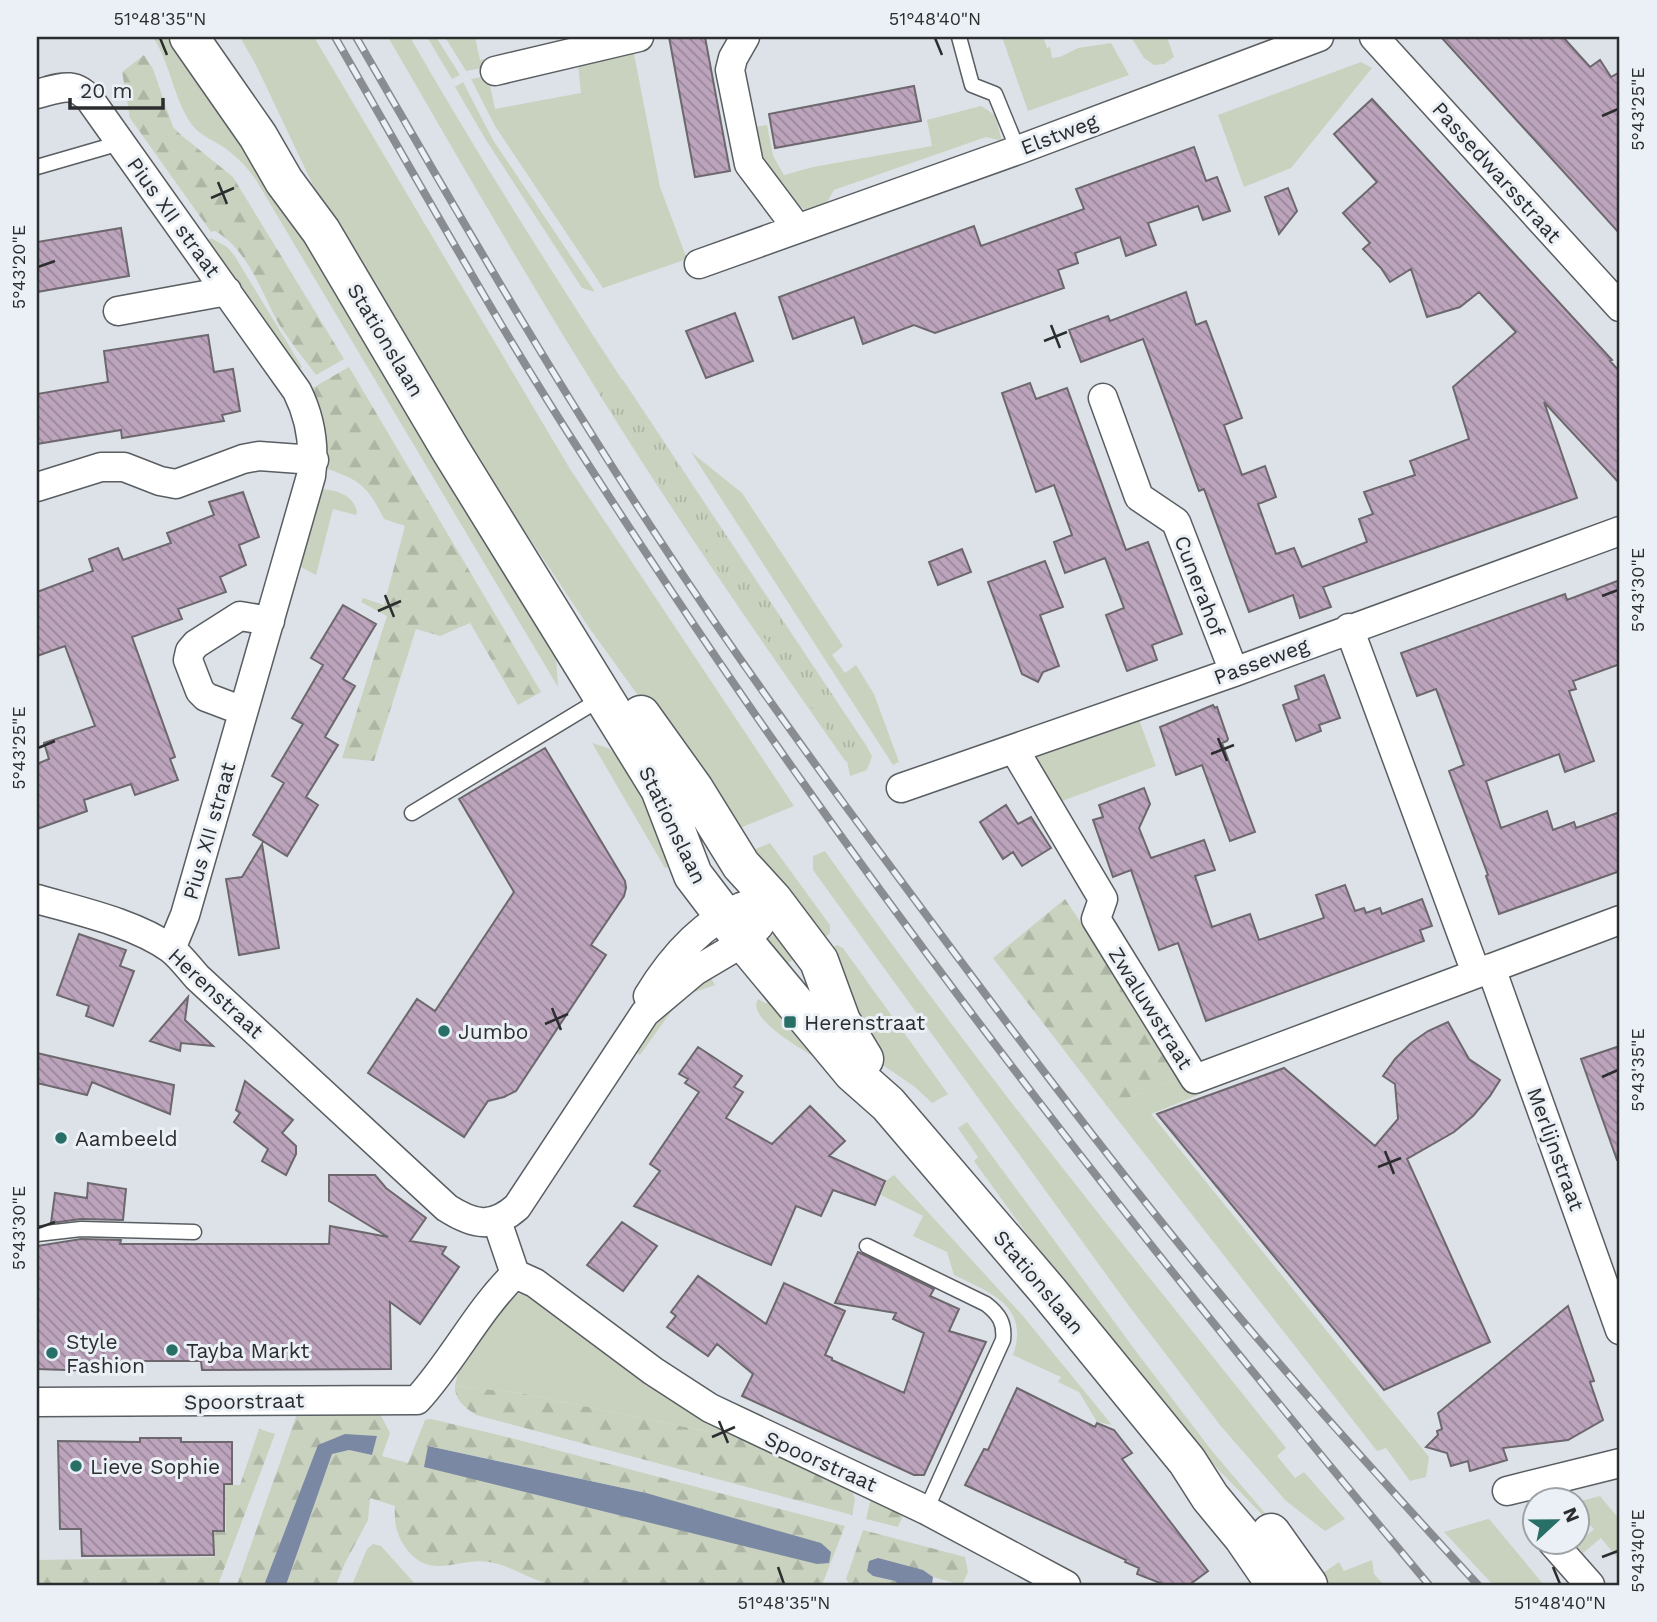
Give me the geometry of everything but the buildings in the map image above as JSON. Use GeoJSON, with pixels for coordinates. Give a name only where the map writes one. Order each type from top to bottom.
{"type":"FeatureCollection","features":[{"type":"Feature","properties":{"kind":"street","name":"Stationslaan"},"geometry":{"type":"LineString","coordinates":[[189,37],[258,136],[284,181],[321,231],[450,449],[666,801],[694,875],[734,929],[853,1073],[888,1104],[1048,1291],[1187,1461],[1210,1497],[1243,1537],[1276,1585]]}},
{"type":"Feature","properties":{"kind":"street","name":"Stationslaan"},"geometry":{"type":"LineString","coordinates":[[217,37],[297,174],[321,231]]}},
{"type":"Feature","properties":{"kind":"street"},"geometry":{"type":"LineString","coordinates":[[495,71],[639,37]]}},
{"type":"Feature","properties":{"kind":"street"},"geometry":{"type":"LineString","coordinates":[[744,37],[730,70],[749,164],[797,228]]}},
{"type":"Feature","properties":{"kind":"street","name":"Elstweg"},"geometry":{"type":"LineString","coordinates":[[699,264],[1018,150],[1319,37]]}},
{"type":"Feature","properties":{"kind":"street","name":"Passedwarsstraat"},"geometry":{"type":"LineString","coordinates":[[1374,37],[1620,307]]}},
{"type":"Feature","properties":{"kind":"street","name":"Pius XII straat"},"geometry":{"type":"LineString","coordinates":[[37,94],[65,87],[82,90],[297,391],[310,424],[314,460],[311,476],[185,915],[171,949]]}},
{"type":"Feature","properties":{"kind":"street","name":"Pius XII straat"},"geometry":{"type":"LineString","coordinates":[[118,311],[227,291]]}},
{"type":"Feature","properties":{"kind":"street","name":"Cunerahof"},"geometry":{"type":"LineString","coordinates":[[1103,398],[1139,497],[1176,522],[1234,672]]}},
{"type":"Feature","properties":{"kind":"street","name":"Stationslaan"},"geometry":{"type":"LineString","coordinates":[[450,449],[694,789],[741,865],[773,900],[819,961],[841,1021],[869,1066],[888,1104]]}},
{"type":"Feature","properties":{"kind":"street"},"geometry":{"type":"LineString","coordinates":[[37,487],[101,467],[124,467],[160,481],[176,484],[243,459],[259,456],[314,460]]}},
{"type":"Feature","properties":{"kind":"street","name":"Passeweg"},"geometry":{"type":"LineString","coordinates":[[901,788],[1234,672],[1620,531]]}},
{"type":"Feature","properties":{"kind":"street"},"geometry":{"type":"LineString","coordinates":[[243,711],[214,702],[200,691],[188,660],[190,652],[205,638],[240,616],[270,621]]}},
{"type":"Feature","properties":{"kind":"street"},"geometry":{"type":"LineString","coordinates":[[1349,628],[1484,971]]}},
{"type":"Feature","properties":{"kind":"street","name":"Zwaluwstraat"},"geometry":{"type":"LineString","coordinates":[[1014,749],[1102,899],[1096,919],[1195,1079],[1620,920]]}},
{"type":"Feature","properties":{"kind":"street","name":"Herenstraat"},"geometry":{"type":"LineString","coordinates":[[37,899],[141,933],[171,949],[197,977],[447,1208],[474,1222],[497,1221]]}},
{"type":"Feature","properties":{"kind":"street"},"geometry":{"type":"LineString","coordinates":[[515,1274],[497,1221],[508,1215],[524,1198],[645,1013],[648,996],[674,958],[699,934],[734,929],[743,906],[773,900]]}},
{"type":"Feature","properties":{"kind":"street","name":"Merlijnstraat"},"geometry":{"type":"LineString","coordinates":[[1484,971],[1620,1330]]}},
{"type":"Feature","properties":{"kind":"street","name":"Spoorstraat"},"geometry":{"type":"LineString","coordinates":[[37,1402],[416,1400],[439,1376],[498,1291],[515,1274],[535,1283],[653,1371],[710,1408],[926,1510],[1066,1585]]}},
{"type":"Feature","properties":{"kind":"street","name":"Stationslaan"},"geometry":{"type":"LineString","coordinates":[[1187,1461],[1222,1484],[1252,1511],[1274,1536],[1308,1585]]}},
{"type":"Feature","properties":{"kind":"street"},"geometry":{"type":"LineString","coordinates":[[1544,1486],[1620,1463]]}},
{"type":"Feature","properties":{"kind":"street"},"geometry":{"type":"LineString","coordinates":[[1564,1556],[1590,1585]]}},
{"type":"Feature","properties":{"kind":"lane"},"geometry":{"type":"LineString","coordinates":[[959,37],[972,85],[995,94],[1018,150]]}},
{"type":"Feature","properties":{"kind":"lane","name":"Pius XII straat"},"geometry":{"type":"LineString","coordinates":[[37,167],[120,143]]}},
{"type":"Feature","properties":{"kind":"lane"},"geometry":{"type":"LineString","coordinates":[[411,813],[602,698]]}},
{"type":"Feature","properties":{"kind":"lane"},"geometry":{"type":"LineString","coordinates":[[37,1234],[81,1229],[194,1231]]}},
{"type":"Feature","properties":{"kind":"lane"},"geometry":{"type":"LineString","coordinates":[[867,1246],[986,1304],[995,1311],[1003,1324],[1003,1340],[926,1510]]}},
{"type":"Feature","properties":{"kind":"green space"},"geometry":{"type":"Polygon","coordinates":[[[153,37],[179,37],[245,135],[556,658],[558,687],[256,180],[238,159],[193,126],[153,37]]]}},
{"type":"Feature","properties":{"kind":"green space"},"geometry":{"type":"Polygon","coordinates":[[[240,37],[314,37],[570,469],[794,806],[730,832],[692,770],[590,629],[474,455],[321,202],[240,37]]]}},
{"type":"Feature","properties":{"kind":"green space"},"geometry":{"type":"Polygon","coordinates":[[[388,37],[410,37],[463,128],[575,307],[867,747],[872,756],[867,770],[850,776],[847,761],[747,620],[651,476],[538,294],[388,37]]]}},
{"type":"Feature","properties":{"kind":"green space"},"geometry":{"type":"Polygon","coordinates":[[[427,37],[436,37],[460,75],[452,79],[427,37]]]}},
{"type":"Feature","properties":{"kind":"green space"},"geometry":{"type":"Polygon","coordinates":[[[445,37],[475,37],[480,60],[486,59],[487,67],[466,71],[445,37]]]}},
{"type":"Feature","properties":{"kind":"green space"},"geometry":{"type":"Polygon","coordinates":[[[1002,37],[1044,39],[1047,48],[1050,47],[1052,58],[1078,48],[1111,43],[1129,75],[1028,111],[1002,37]]]}},
{"type":"Feature","properties":{"kind":"green space"},"geometry":{"type":"Polygon","coordinates":[[[1131,37],[1167,37],[1174,57],[1164,64],[1154,65],[1144,58],[1131,37]]]}},
{"type":"Feature","properties":{"kind":"green space"},"geometry":{"type":"Polygon","coordinates":[[[633,49],[660,187],[687,259],[603,288],[495,126],[471,79],[488,76],[495,109],[581,93],[578,64],[633,49]]]}},
{"type":"Feature","properties":{"kind":"green space"},"geometry":{"type":"Polygon","coordinates":[[[144,55],[153,69],[173,127],[233,177],[344,359],[316,375],[280,326],[237,249],[215,231],[211,232],[130,118],[122,72],[144,55]]]}},
{"type":"Feature","properties":{"kind":"green space"},"geometry":{"type":"Polygon","coordinates":[[[1361,62],[1372,68],[1291,168],[1244,187],[1218,115],[1361,62]]]}},
{"type":"Feature","properties":{"kind":"green space"},"geometry":{"type":"Polygon","coordinates":[[[463,82],[493,140],[595,292],[582,288],[486,140],[455,87],[463,82]]]}},
{"type":"Feature","properties":{"kind":"green space"},"geometry":{"type":"Polygon","coordinates":[[[981,106],[995,115],[1002,141],[986,137],[834,190],[826,204],[806,210],[796,205],[761,157],[755,127],[767,125],[773,156],[784,175],[813,167],[932,146],[927,120],[981,106]]]}},
{"type":"Feature","properties":{"kind":"green space"},"geometry":{"type":"Polygon","coordinates":[[[211,238],[227,247],[234,255],[302,367],[297,371],[205,242],[211,238]]]}},
{"type":"Feature","properties":{"kind":"green space"},"geometry":{"type":"Polygon","coordinates":[[[349,367],[541,692],[518,705],[470,623],[440,636],[416,629],[374,761],[342,758],[387,616],[361,602],[363,598],[384,605],[405,526],[384,519],[361,485],[324,468],[309,390],[349,367]]]}},
{"type":"Feature","properties":{"kind":"green space"},"geometry":{"type":"Polygon","coordinates":[[[623,380],[867,747],[847,760],[599,394],[623,380]]]}},
{"type":"Feature","properties":{"kind":"green space"},"geometry":{"type":"Polygon","coordinates":[[[691,452],[742,493],[843,646],[832,655],[845,673],[856,665],[874,694],[899,762],[893,765],[691,452]]]}},
{"type":"Feature","properties":{"kind":"green space"},"geometry":{"type":"Polygon","coordinates":[[[320,489],[348,497],[357,512],[356,515],[333,509],[316,575],[299,566],[320,489]]]}},
{"type":"Feature","properties":{"kind":"green space"},"geometry":{"type":"Polygon","coordinates":[[[1138,717],[1156,766],[1062,801],[1033,754],[1138,717]]]}},
{"type":"Feature","properties":{"kind":"green space"},"geometry":{"type":"Polygon","coordinates":[[[592,743],[608,748],[624,760],[679,862],[665,868],[592,743]]]}},
{"type":"Feature","properties":{"kind":"green space"},"geometry":{"type":"Polygon","coordinates":[[[770,843],[830,925],[830,933],[820,942],[744,854],[770,843]]]}},
{"type":"Feature","properties":{"kind":"green space"},"geometry":{"type":"Polygon","coordinates":[[[825,851],[993,1079],[1286,1448],[1277,1456],[1295,1478],[1304,1472],[1345,1519],[1325,1531],[1286,1501],[1220,1425],[1129,1306],[813,870],[813,856],[825,851]]]}},
{"type":"Feature","properties":{"kind":"green space"},"geometry":{"type":"Polygon","coordinates":[[[1065,899],[1184,1077],[1107,1106],[993,958],[1065,899]]]}},
{"type":"Feature","properties":{"kind":"green space"},"geometry":{"type":"Polygon","coordinates":[[[774,935],[786,936],[803,952],[779,970],[757,945],[774,935]]]}},
{"type":"Feature","properties":{"kind":"green space"},"geometry":{"type":"Polygon","coordinates":[[[837,945],[843,948],[948,1094],[932,1103],[915,1087],[877,1061],[823,954],[837,945]]]}},
{"type":"Feature","properties":{"kind":"green space"},"geometry":{"type":"Polygon","coordinates":[[[710,976],[715,985],[689,994],[678,1002],[640,1055],[637,1053],[637,1049],[666,1008],[710,976]]]}},
{"type":"Feature","properties":{"kind":"green space"},"geometry":{"type":"Polygon","coordinates":[[[758,999],[765,1003],[770,1002],[841,1072],[778,1033],[759,1013],[756,1004],[758,999]]]}},
{"type":"Feature","properties":{"kind":"green space"},"geometry":{"type":"Polygon","coordinates":[[[1184,1077],[1198,1095],[1151,1114],[1429,1457],[1426,1477],[1410,1481],[1386,1448],[1377,1451],[1107,1106],[1184,1077]]]}},
{"type":"Feature","properties":{"kind":"green space"},"geometry":{"type":"Polygon","coordinates":[[[967,1122],[1212,1451],[1264,1512],[1303,1545],[1301,1549],[1281,1534],[1180,1430],[1068,1291],[974,1161],[978,1157],[958,1128],[967,1122]]]}},
{"type":"Feature","properties":{"kind":"green space"},"geometry":{"type":"Polygon","coordinates":[[[894,1175],[1023,1316],[1112,1425],[1097,1422],[1079,1392],[1058,1382],[1061,1377],[1013,1355],[1017,1338],[1012,1313],[993,1295],[954,1275],[947,1252],[913,1236],[923,1216],[881,1195],[886,1181],[894,1175]]]}},
{"type":"Feature","properties":{"kind":"green space"},"geometry":{"type":"Polygon","coordinates":[[[516,1293],[529,1297],[654,1387],[734,1434],[724,1435],[520,1393],[455,1386],[458,1372],[504,1299],[516,1293]]]}},
{"type":"Feature","properties":{"kind":"green space"},"geometry":{"type":"Polygon","coordinates":[[[455,1386],[520,1393],[724,1435],[734,1434],[851,1487],[855,1500],[852,1515],[476,1415],[459,1400],[455,1386]]]}},
{"type":"Feature","properties":{"kind":"green space"},"geometry":{"type":"Polygon","coordinates":[[[297,1414],[380,1414],[390,1433],[382,1456],[408,1463],[425,1420],[431,1419],[845,1526],[822,1585],[555,1585],[489,1562],[445,1566],[424,1563],[402,1542],[396,1528],[395,1506],[370,1498],[368,1520],[336,1585],[286,1585],[332,1453],[349,1450],[372,1455],[377,1436],[318,1446],[264,1585],[237,1585],[297,1414]],[[429,1446],[424,1467],[646,1493],[429,1446]]]}},
{"type":"Feature","properties":{"kind":"green space"},"geometry":{"type":"Polygon","coordinates":[[[259,1429],[275,1434],[218,1585],[37,1585],[37,1560],[214,1557],[214,1532],[226,1532],[225,1485],[240,1485],[259,1429]]]}},
{"type":"Feature","properties":{"kind":"green space"},"geometry":{"type":"Polygon","coordinates":[[[1600,1496],[1620,1520],[1620,1561],[1601,1538],[1590,1547],[1590,1533],[1594,1529],[1590,1525],[1590,1499],[1600,1496]]]}},
{"type":"Feature","properties":{"kind":"green space"},"geometry":{"type":"Polygon","coordinates":[[[871,1498],[904,1513],[898,1527],[866,1519],[871,1498]]]}},
{"type":"Feature","properties":{"kind":"green space"},"geometry":{"type":"Polygon","coordinates":[[[1488,1519],[1544,1585],[1493,1585],[1444,1532],[1488,1519]]]}},
{"type":"Feature","properties":{"kind":"green space"},"geometry":{"type":"Polygon","coordinates":[[[863,1530],[965,1557],[968,1572],[962,1585],[933,1577],[923,1570],[869,1561],[867,1571],[873,1576],[895,1581],[899,1585],[850,1585],[846,1579],[863,1530]]]}},
{"type":"Feature","properties":{"kind":"green space"},"geometry":{"type":"Polygon","coordinates":[[[373,1544],[381,1546],[416,1585],[352,1585],[367,1549],[373,1544]]]}},
{"type":"Feature","properties":{"kind":"green space"},"geometry":{"type":"Polygon","coordinates":[[[1372,1560],[1374,1574],[1384,1585],[1316,1585],[1313,1580],[1339,1562],[1344,1571],[1372,1560]]]}},
{"type":"Feature","properties":{"kind":"water"},"geometry":{"type":"Polygon","coordinates":[[[345,1434],[377,1436],[372,1455],[349,1450],[332,1454],[286,1585],[264,1585],[318,1445],[345,1434]]]}},
{"type":"Feature","properties":{"kind":"water"},"geometry":{"type":"Polygon","coordinates":[[[428,1446],[646,1493],[821,1543],[831,1552],[829,1563],[817,1564],[424,1467],[428,1446]]]}},
{"type":"Feature","properties":{"kind":"water"},"geometry":{"type":"Polygon","coordinates":[[[878,1558],[923,1570],[933,1577],[932,1585],[899,1585],[895,1581],[873,1576],[867,1571],[869,1561],[878,1558]]]}},
{"type":"Feature","properties":{"kind":"railway"},"geometry":{"type":"LineString","coordinates":[[335,37],[522,359],[603,488],[754,713],[845,842],[938,969],[1131,1219],[1429,1585]]}},
{"type":"Feature","properties":{"kind":"railway"},"geometry":{"type":"LineString","coordinates":[[356,37],[479,249],[607,459],[715,623],[809,755],[943,938],[1189,1257],[1299,1387],[1478,1585]]}},
{"type":"Feature","properties":{"kind":"place","name":"Herenstraat"},"geometry":{"type":"Point","coordinates":[790,1022]}},
{"type":"Feature","properties":{"kind":"place","name":"Jumbo"},"geometry":{"type":"Point","coordinates":[444,1031]}},
{"type":"Feature","properties":{"kind":"place","name":"Aambeeld"},"geometry":{"type":"Point","coordinates":[61,1138]}},
{"type":"Feature","properties":{"kind":"place","name":"Tayba Markt"},"geometry":{"type":"Point","coordinates":[172,1350]}},
{"type":"Feature","properties":{"kind":"place","name":"Style Fashion"},"geometry":{"type":"Point","coordinates":[52,1353]}},
{"type":"Feature","properties":{"kind":"place","name":"Lieve Sophie"},"geometry":{"type":"Point","coordinates":[76,1466]}}]}
